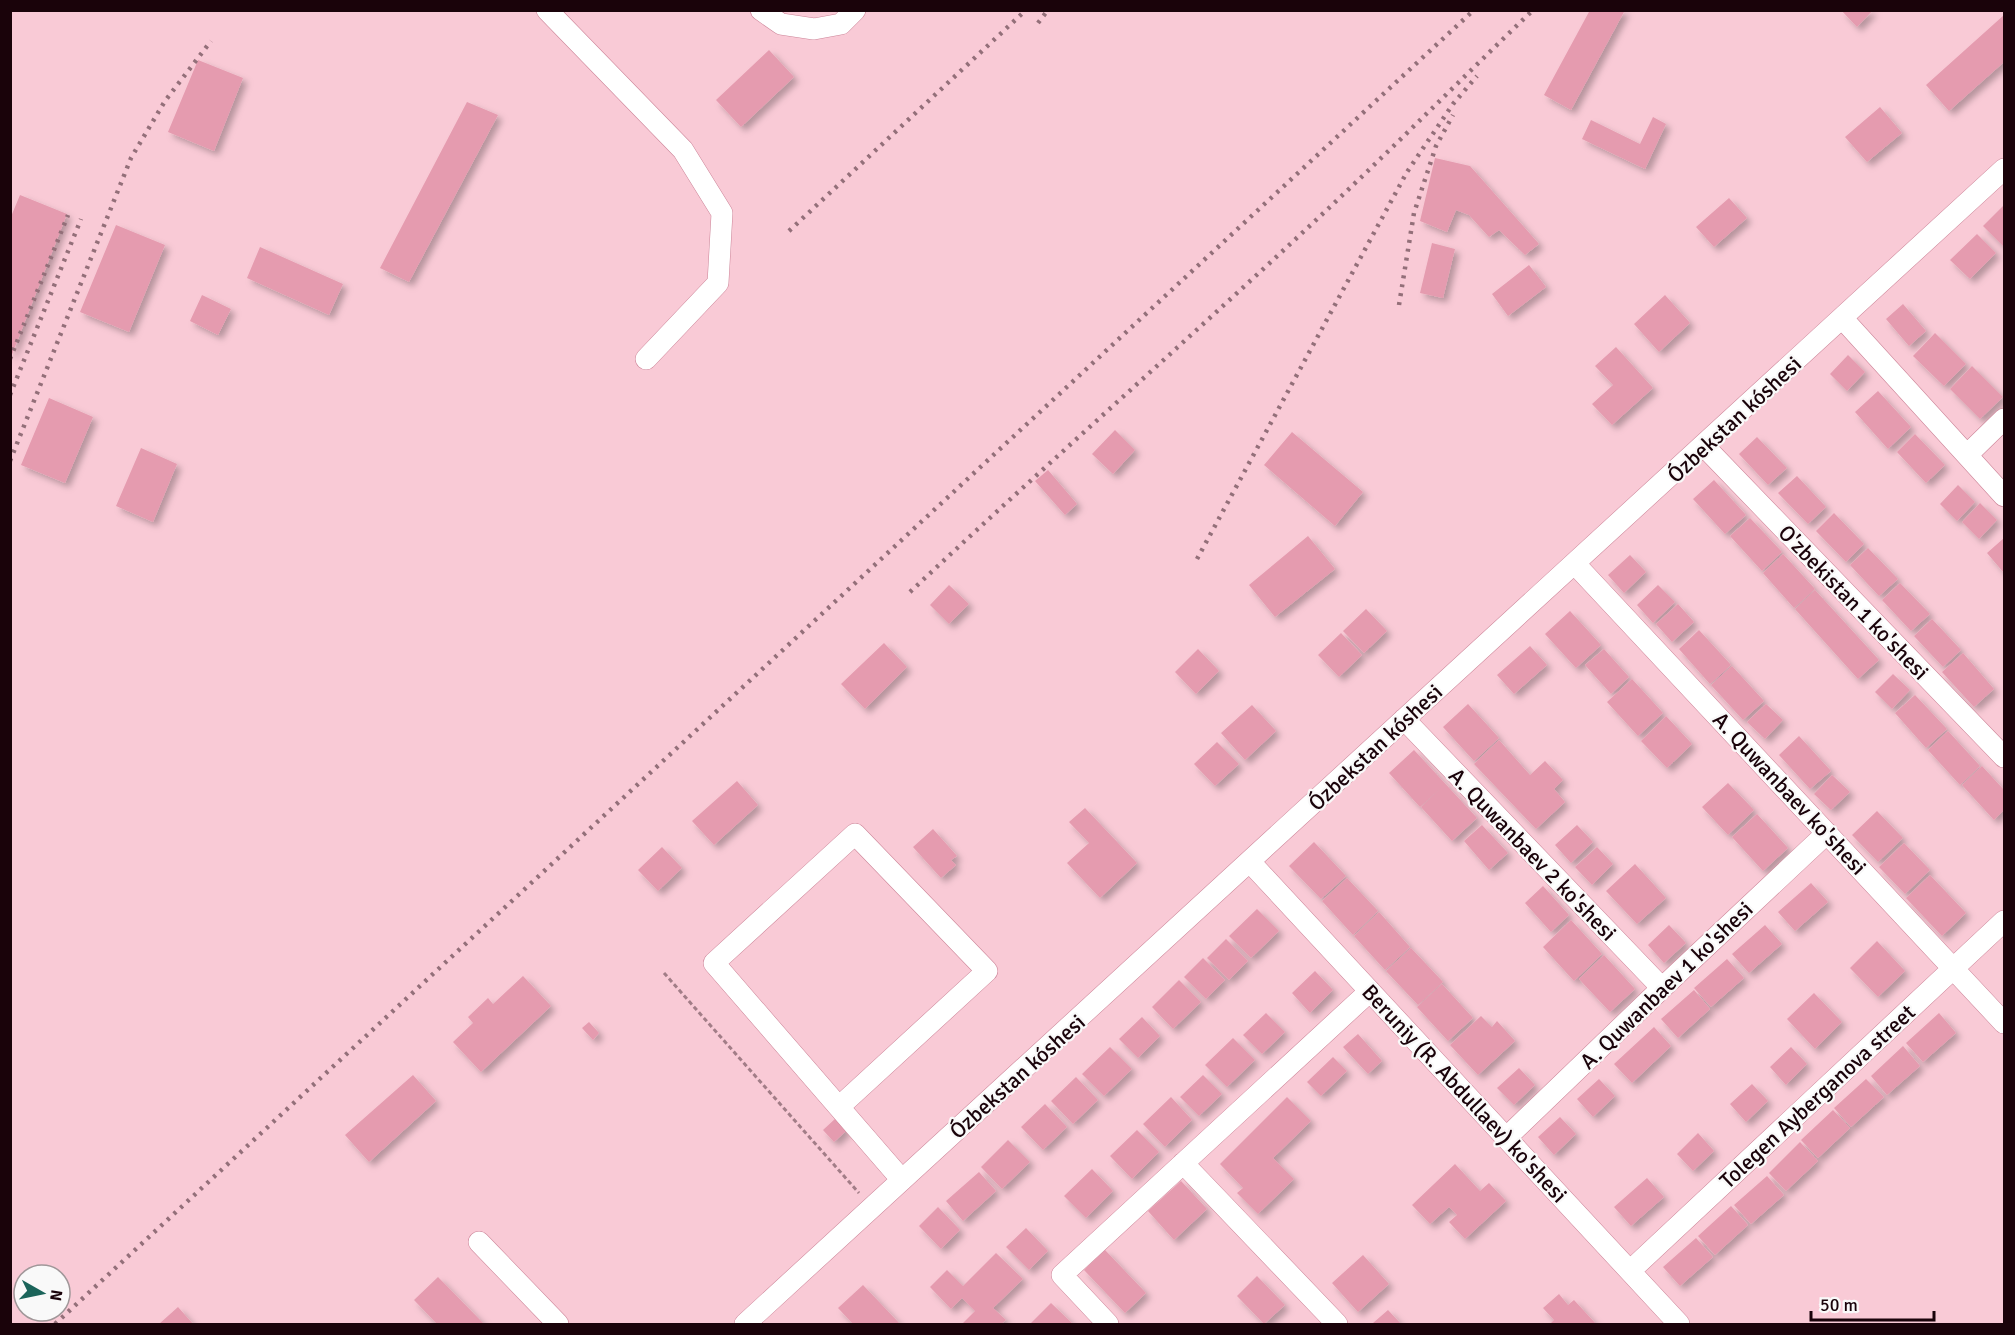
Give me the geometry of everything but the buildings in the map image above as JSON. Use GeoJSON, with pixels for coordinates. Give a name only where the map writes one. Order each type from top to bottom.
{"type":"FeatureCollection","features":[{"type":"Feature","properties":{"kind":"street"},"geometry":{"type":"LineString","coordinates":[[547,10],[682,150],[722,213],[718,283],[646,359]]}},
{"type":"Feature","properties":{"kind":"street"},"geometry":{"type":"LineString","coordinates":[[760,10],[781,24],[814,29],[841,24],[855,10]]}},
{"type":"Feature","properties":{"kind":"street","name":"Ózbekstan kóshesi"},"geometry":{"type":"LineString","coordinates":[[759,1320],[902,1180],[2004,169]]}},
{"type":"Feature","properties":{"kind":"street"},"geometry":{"type":"LineString","coordinates":[[1843,319],[2004,496]]}},
{"type":"Feature","properties":{"kind":"street"},"geometry":{"type":"LineString","coordinates":[[1967,455],[2004,419]]}},
{"type":"Feature","properties":{"kind":"street","name":"O'zbekistan 1 ko'shesi"},"geometry":{"type":"LineString","coordinates":[[1704,446],[2004,757]]}},
{"type":"Feature","properties":{"kind":"street","name":"A. Quwanbaev ko'shesi"},"geometry":{"type":"LineString","coordinates":[[1575,564],[2004,1023]]}},
{"type":"Feature","properties":{"kind":"street","name":"A. Quwanbaev 2 ko'shesi"},"geometry":{"type":"LineString","coordinates":[[1404,719],[1662,988]]}},
{"type":"Feature","properties":{"kind":"street","name":"A. Quwanbaev 1 ko'shesi"},"geometry":{"type":"LineString","coordinates":[[1506,1138],[1827,833]]}},
{"type":"Feature","properties":{"kind":"street"},"geometry":{"type":"LineString","coordinates":[[839,1107],[987,971],[855,834],[714,963],[902,1180]]}},
{"type":"Feature","properties":{"kind":"street","name":"Beruniy (R. Abdullaev) ko'shesi"},"geometry":{"type":"LineString","coordinates":[[1250,862],[1680,1324]]}},
{"type":"Feature","properties":{"kind":"street","name":"Tolegen Ayberganova street"},"geometry":{"type":"LineString","coordinates":[[1630,1271],[2004,921]]}},
{"type":"Feature","properties":{"kind":"street"},"geometry":{"type":"LineString","coordinates":[[1108,1324],[1062,1275],[1370,992]]}},
{"type":"Feature","properties":{"kind":"street"},"geometry":{"type":"LineString","coordinates":[[1183,1164],[1337,1324]]}},
{"type":"Feature","properties":{"kind":"street"},"geometry":{"type":"LineString","coordinates":[[479,1242],[558,1324]]}},
{"type":"Feature","properties":{"kind":"path"},"geometry":{"type":"LineString","coordinates":[[664,973],[872,1208]]}},
{"type":"Feature","properties":{"kind":"railway"},"geometry":{"type":"LineString","coordinates":[[789,231],[1026,10]]}},
{"type":"Feature","properties":{"kind":"railway"},"geometry":{"type":"LineString","coordinates":[[1038,23],[1048,10]]}},
{"type":"Feature","properties":{"kind":"railway"},"geometry":{"type":"LineString","coordinates":[[55,1324],[1474,10]]}},
{"type":"Feature","properties":{"kind":"railway"},"geometry":{"type":"LineString","coordinates":[[910,592],[1252,279],[1389,151],[1533,10]]}},
{"type":"Feature","properties":{"kind":"railway"},"geometry":{"type":"LineString","coordinates":[[10,461],[131,158],[165,101],[211,41]]}},
{"type":"Feature","properties":{"kind":"railway"},"geometry":{"type":"LineString","coordinates":[[1197,559],[1407,172],[1453,104],[1477,76]]}},
{"type":"Feature","properties":{"kind":"railway"},"geometry":{"type":"LineString","coordinates":[[1399,305],[1414,213],[1436,146],[1453,115]]}},
{"type":"Feature","properties":{"kind":"railway"},"geometry":{"type":"LineString","coordinates":[[10,359],[68,215]]}},
{"type":"Feature","properties":{"kind":"railway"},"geometry":{"type":"LineString","coordinates":[[10,395],[81,219]]}}]}
